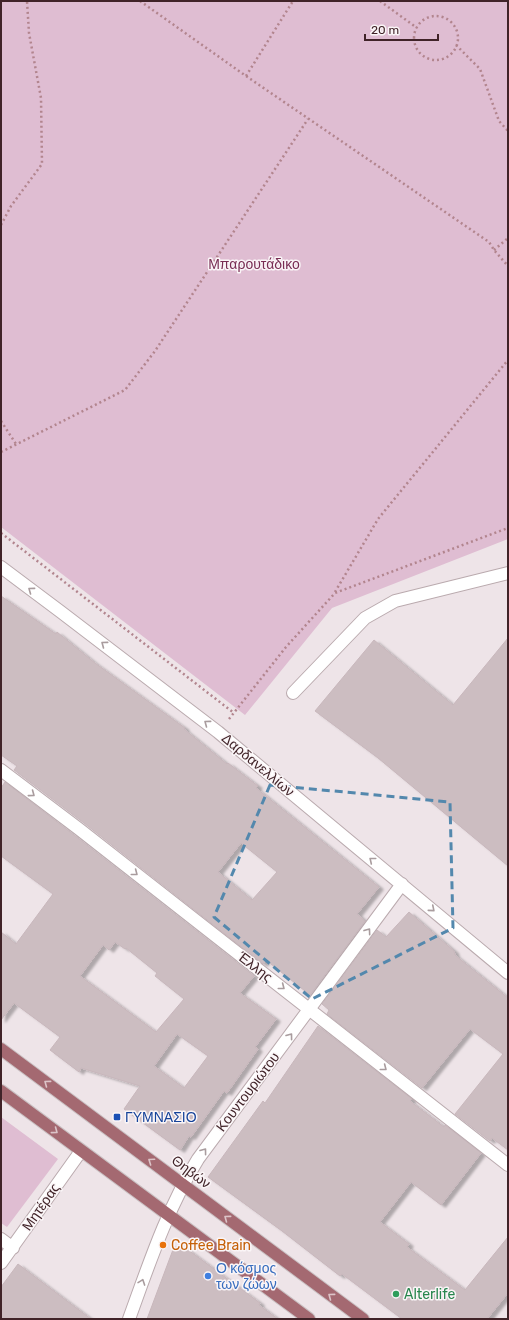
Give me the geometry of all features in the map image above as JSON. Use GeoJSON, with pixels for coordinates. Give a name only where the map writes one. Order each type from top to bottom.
{"type":"FeatureCollection","features":[{"type":"Feature","properties":{"kind":"main road","name":"Θηβών"},"geometry":{"type":"LineString","coordinates":[[1,1049],[363,1319]]}},
{"type":"Feature","properties":{"kind":"main road"},"geometry":{"type":"LineString","coordinates":[[1,1091],[309,1319]]}},
{"type":"Feature","properties":{"kind":"street","name":"Δαρδανελλίων"},"geometry":{"type":"LineString","coordinates":[[1,567],[218,732],[508,973]]}},
{"type":"Feature","properties":{"kind":"street"},"geometry":{"type":"LineString","coordinates":[[293,693],[365,618],[389,604],[395,601],[508,573]]}},
{"type":"Feature","properties":{"kind":"street","name":"Έλλης"},"geometry":{"type":"LineString","coordinates":[[1,770],[80,829],[508,1165]]}},
{"type":"Feature","properties":{"kind":"street","name":"Κουντουριώτου"},"geometry":{"type":"LineString","coordinates":[[129,1319],[168,1214],[182,1183],[198,1159],[402,884]]}},
{"type":"Feature","properties":{"kind":"street","name":"Μητέρας"},"geometry":{"type":"LineString","coordinates":[[1,1263],[81,1151]]}},
{"type":"Feature","properties":{"kind":"street"},"geometry":{"type":"LineString","coordinates":[[1,1239],[13,1248]]}},
{"type":"Feature","properties":{"kind":"path"},"geometry":{"type":"LineString","coordinates":[[1,225],[12,206],[42,164],[41,98],[29,33],[27,1]]}},
{"type":"Feature","properties":{"kind":"path"},"geometry":{"type":"LineString","coordinates":[[140,1],[308,119],[489,242],[508,266]]}},
{"type":"Feature","properties":{"kind":"path"},"geometry":{"type":"LineString","coordinates":[[246,76],[292,1]]}},
{"type":"Feature","properties":{"kind":"path"},"geometry":{"type":"LineString","coordinates":[[380,1],[417,28]]}},
{"type":"Feature","properties":{"kind":"path"},"geometry":{"type":"LineString","coordinates":[[434,16],[442,17],[448,20],[454,25],[457,32],[456,45],[453,51],[448,56],[435,60],[422,55],[415,43],[417,28],[421,22],[434,16]]}},
{"type":"Feature","properties":{"kind":"path"},"geometry":{"type":"LineString","coordinates":[[456,45],[480,69],[499,120],[508,131]]}},
{"type":"Feature","properties":{"kind":"path"},"geometry":{"type":"LineString","coordinates":[[1,452],[125,390],[155,351],[308,119]]}},
{"type":"Feature","properties":{"kind":"path"},"geometry":{"type":"LineString","coordinates":[[494,250],[508,238]]}},
{"type":"Feature","properties":{"kind":"path"},"geometry":{"type":"LineString","coordinates":[[335,593],[378,519],[508,360]]}},
{"type":"Feature","properties":{"kind":"path"},"geometry":{"type":"LineString","coordinates":[[1,421],[16,444]]}},
{"type":"Feature","properties":{"kind":"path","name":"Δαρδανελλίων"},"geometry":{"type":"LineString","coordinates":[[1,533],[234,713]]}},
{"type":"Feature","properties":{"kind":"highlighted area"},"geometry":{"type":"Polygon","coordinates":[[[270,785],[450,802],[453,928],[312,999],[214,917],[270,785]]]}},
{"type":"Feature","properties":{"kind":"green space","name":"Μπαρουτάδικο"},"geometry":{"type":"Polygon","coordinates":[[[1,1],[508,1],[508,539],[332,608],[245,715],[1,527],[1,1]]]}},
{"type":"Feature","properties":{"kind":"green space"},"geometry":{"type":"Polygon","coordinates":[[[1,1117],[58,1159],[7,1227],[1,1223],[1,1117]]]}},
{"type":"Feature","properties":{"kind":"building"},"geometry":{"type":"Polygon","coordinates":[[[1,596],[56,634],[57,632],[95,663],[185,728],[184,729],[227,764],[228,763],[258,786],[256,788],[379,887],[357,914],[365,921],[310,995],[266,960],[263,964],[84,823],[14,770],[17,766],[1,755],[1,596]],[[241,843],[218,872],[252,900],[277,872],[241,843]]]}},
{"type":"Feature","properties":{"kind":"building"},"geometry":{"type":"Polygon","coordinates":[[[508,638],[508,866],[378,758],[315,711],[374,640],[453,705],[508,638]]]}},
{"type":"Feature","properties":{"kind":"building"},"geometry":{"type":"Polygon","coordinates":[[[5,782],[254,976],[240,993],[276,1019],[255,1047],[258,1049],[227,1093],[224,1091],[180,1150],[124,1109],[140,1086],[81,1068],[79,1072],[50,1050],[60,1037],[14,1003],[1,1020],[1,932],[16,944],[53,894],[1,856],[1,788],[5,782]],[[115,942],[109,950],[103,945],[80,976],[156,1032],[184,999],[155,976],[157,973],[126,948],[125,949],[115,942]],[[177,1034],[154,1066],[184,1088],[208,1056],[177,1034]]]}},
{"type":"Feature","properties":{"kind":"building"},"geometry":{"type":"Polygon","coordinates":[[[409,912],[454,951],[455,955],[508,998],[508,1150],[492,1138],[490,1141],[455,1114],[503,1054],[470,1029],[422,1088],[327,1014],[329,1010],[322,1004],[377,930],[386,937],[409,912]]]}},
{"type":"Feature","properties":{"kind":"building"},"geometry":{"type":"Polygon","coordinates":[[[318,1026],[412,1099],[410,1101],[444,1127],[445,1125],[481,1153],[441,1205],[411,1182],[380,1222],[409,1244],[407,1247],[465,1290],[508,1237],[508,1293],[487,1319],[402,1319],[342,1274],[340,1276],[208,1177],[263,1101],[265,1103],[318,1026]]]}},
{"type":"Feature","properties":{"kind":"building"},"geometry":{"type":"Polygon","coordinates":[[[174,1247],[187,1249],[260,1303],[259,1305],[278,1319],[147,1319],[174,1247]]]}},
{"type":"Feature","properties":{"kind":"building"},"geometry":{"type":"Polygon","coordinates":[[[18,1264],[91,1319],[1,1319],[1,1287],[18,1264]]]}},
{"type":"Feature","properties":{"kind":"place","name":"ΓΥΜΝΑΣΙΟ"},"geometry":{"type":"Point","coordinates":[117,1117]}},
{"type":"Feature","properties":{"kind":"place","name":"Coffee Brain"},"geometry":{"type":"Point","coordinates":[163,1245]}},
{"type":"Feature","properties":{"kind":"place","name":"Ο κόσμος των ζώων"},"geometry":{"type":"Point","coordinates":[208,1276]}},
{"type":"Feature","properties":{"kind":"place","name":"Alterlife"},"geometry":{"type":"Point","coordinates":[396,1294]}}]}
